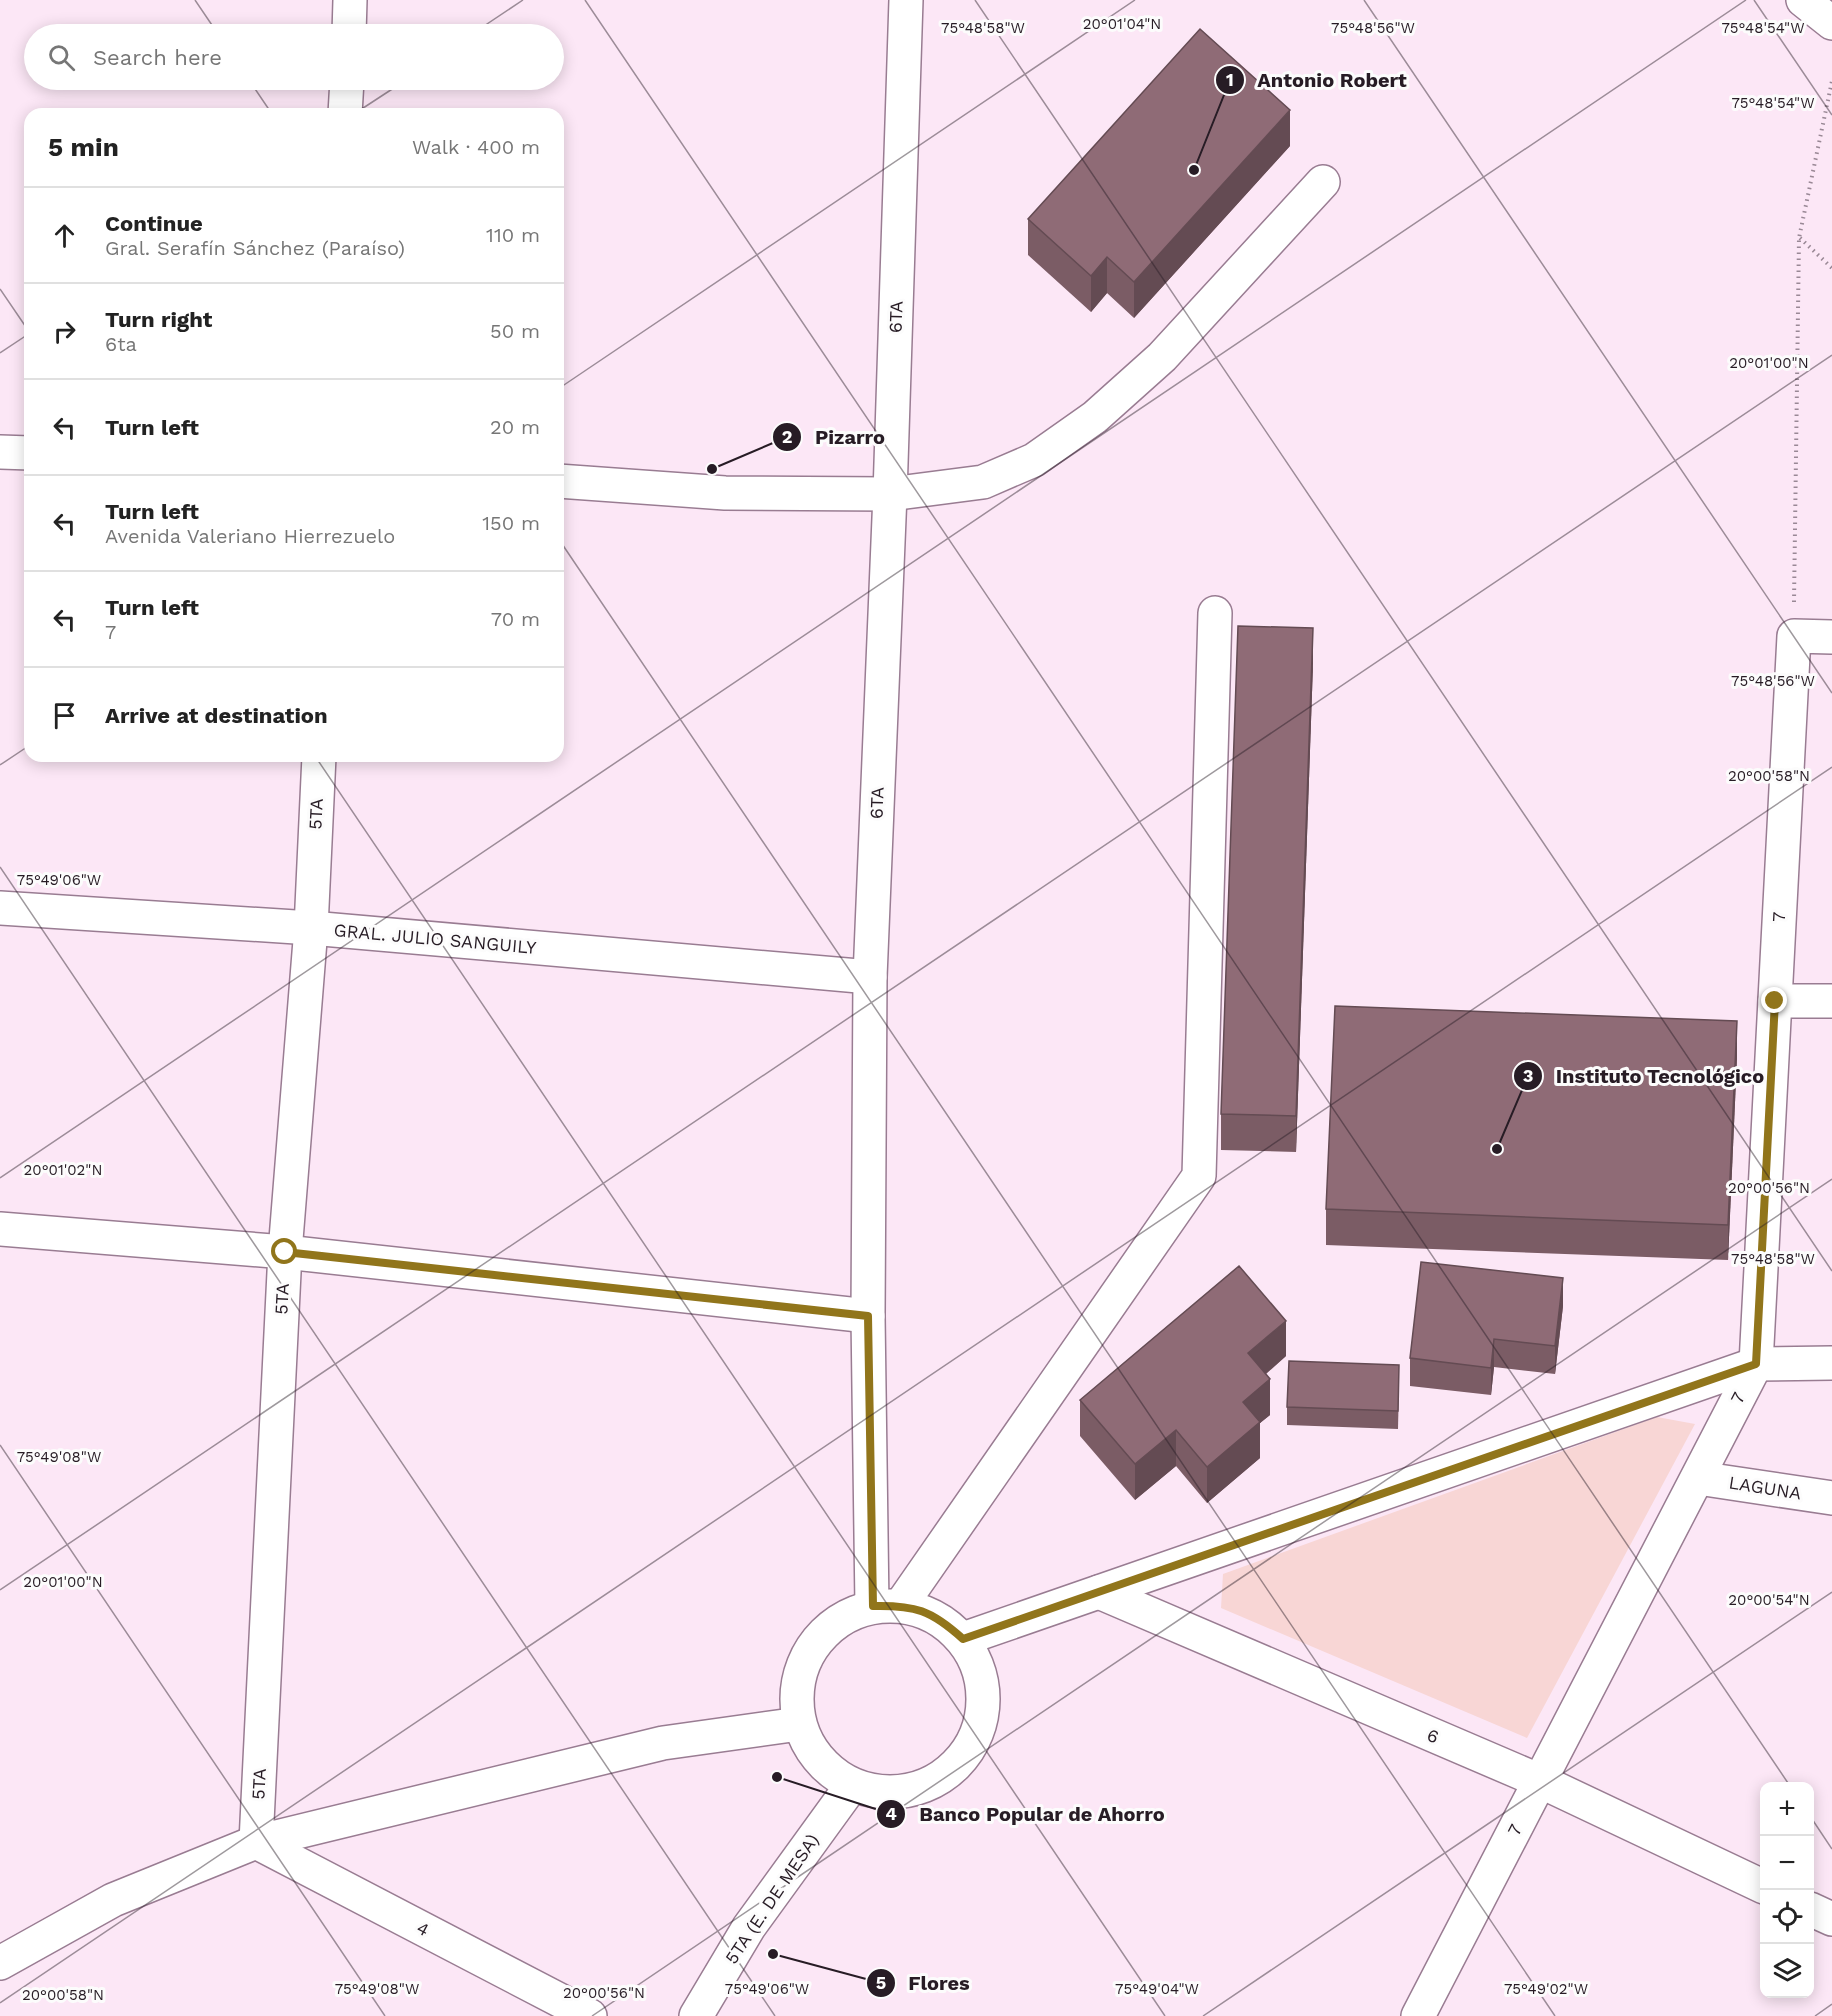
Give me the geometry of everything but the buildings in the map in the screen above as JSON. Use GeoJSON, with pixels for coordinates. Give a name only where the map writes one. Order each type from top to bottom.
{"type":"FeatureCollection","features":[{"type":"Feature","properties":{"kind":"street"},"geometry":{"type":"LineString","coordinates":[[349,24],[350,0]]}},
{"type":"Feature","properties":{"kind":"street","name":"6TA"},"geometry":{"type":"LineString","coordinates":[[886,1606],[868,1316],[870,977],[890,494],[906,0]]}},
{"type":"Feature","properties":{"kind":"street"},"geometry":{"type":"LineString","coordinates":[[345,108],[346,90]]}},
{"type":"Feature","properties":{"kind":"street"},"geometry":{"type":"LineString","coordinates":[[564,481],[724,493],[890,494],[983,482],[1034,460],[1095,417],[1162,357],[1323,182]]}},
{"type":"Feature","properties":{"kind":"street"},"geometry":{"type":"LineString","coordinates":[[0,452],[24,453]]}},
{"type":"Feature","properties":{"kind":"street"},"geometry":{"type":"LineString","coordinates":[[886,1606],[1199,1176],[1215,613]]}},
{"type":"Feature","properties":{"kind":"street"},"geometry":{"type":"LineString","coordinates":[[1794,636],[1832,637]]}},
{"type":"Feature","properties":{"kind":"street","name":"7"},"geometry":{"type":"LineString","coordinates":[[1418,2016],[1756,1364],[1794,636]]}},
{"type":"Feature","properties":{"kind":"street","name":"5TA"},"geometry":{"type":"LineString","coordinates":[[256,1842],[285,1252],[311,928],[319,762]]}},
{"type":"Feature","properties":{"kind":"street","name":"GRAL. JULIO SANGUILY"},"geometry":{"type":"LineString","coordinates":[[0,908],[311,928],[870,977]]}},
{"type":"Feature","properties":{"kind":"street"},"geometry":{"type":"LineString","coordinates":[[1775,1001],[1832,1001]]}},
{"type":"Feature","properties":{"kind":"street"},"geometry":{"type":"LineString","coordinates":[[1,1236],[285,1252],[868,1316]]}},
{"type":"Feature","properties":{"kind":"street"},"geometry":{"type":"LineString","coordinates":[[963,1639],[1756,1364],[1832,1363]]}},
{"type":"Feature","properties":{"kind":"street","name":"LAGUNA"},"geometry":{"type":"LineString","coordinates":[[1698,1478],[1832,1498]]}},
{"type":"Feature","properties":{"kind":"street","name":"6"},"geometry":{"type":"LineString","coordinates":[[1099,1592],[1540,1781],[1760,1885]]}},
{"type":"Feature","properties":{"kind":"street"},"geometry":{"type":"LineString","coordinates":[[886,1606],[924,1611],[944,1622],[963,1639],[977,1665],[983,1689],[983,1710],[976,1735],[963,1757],[932,1785],[907,1791],[879,1791],[852,1785],[836,1776],[822,1764],[808,1745],[799,1724],[797,1683],[812,1646],[837,1622],[886,1606]]}},
{"type":"Feature","properties":{"kind":"street"},"geometry":{"type":"LineString","coordinates":[[0,1964],[113,1900],[256,1842],[663,1743],[799,1724]]}},
{"type":"Feature","properties":{"kind":"street","name":"5TA (E. DE MESA)"},"geometry":{"type":"LineString","coordinates":[[696,2016],[749,1927],[852,1785]]}},
{"type":"Feature","properties":{"kind":"street","name":"4"},"geometry":{"type":"LineString","coordinates":[[256,1842],[590,2016]]}},
{"type":"Feature","properties":{"kind":"street"},"geometry":{"type":"LineString","coordinates":[[1814,1911],[1832,1919]]}},
{"type":"Feature","properties":{"kind":"path"},"geometry":{"type":"LineString","coordinates":[[1794,636],[1799,238],[1832,81]]}},
{"type":"Feature","properties":{"kind":"path"},"geometry":{"type":"LineString","coordinates":[[1799,238],[1832,268]]}},
{"type":"Feature","properties":{"kind":"shaded area"},"geometry":{"type":"Polygon","coordinates":[[[1657,1417],[1695,1424],[1527,1738],[1221,1608],[1223,1574],[1657,1417]]]}},
{"type":"Feature","properties":{"kind":"place","name":"Antonio Robert"},"geometry":{"type":"Point","coordinates":[1194,170]}},
{"type":"Feature","properties":{"kind":"place","name":"Pizarro"},"geometry":{"type":"Point","coordinates":[712,469]}},
{"type":"Feature","properties":{"kind":"place","name":"Instituto Tecnológico"},"geometry":{"type":"Point","coordinates":[1497,1149]}},
{"type":"Feature","properties":{"kind":"place","name":"Banco Popular de Ahorro"},"geometry":{"type":"Point","coordinates":[777,1777]}},
{"type":"Feature","properties":{"kind":"place","name":"Flores"},"geometry":{"type":"Point","coordinates":[773,1954]}},
{"type":"Feature","properties":{"kind":"route"},"geometry":{"type":"LineString","coordinates":[[285,1252],[868,1316],[873,1606],[900,1605],[924,1611],[944,1622],[963,1639],[1756,1364],[1775,1001]]}}]}
